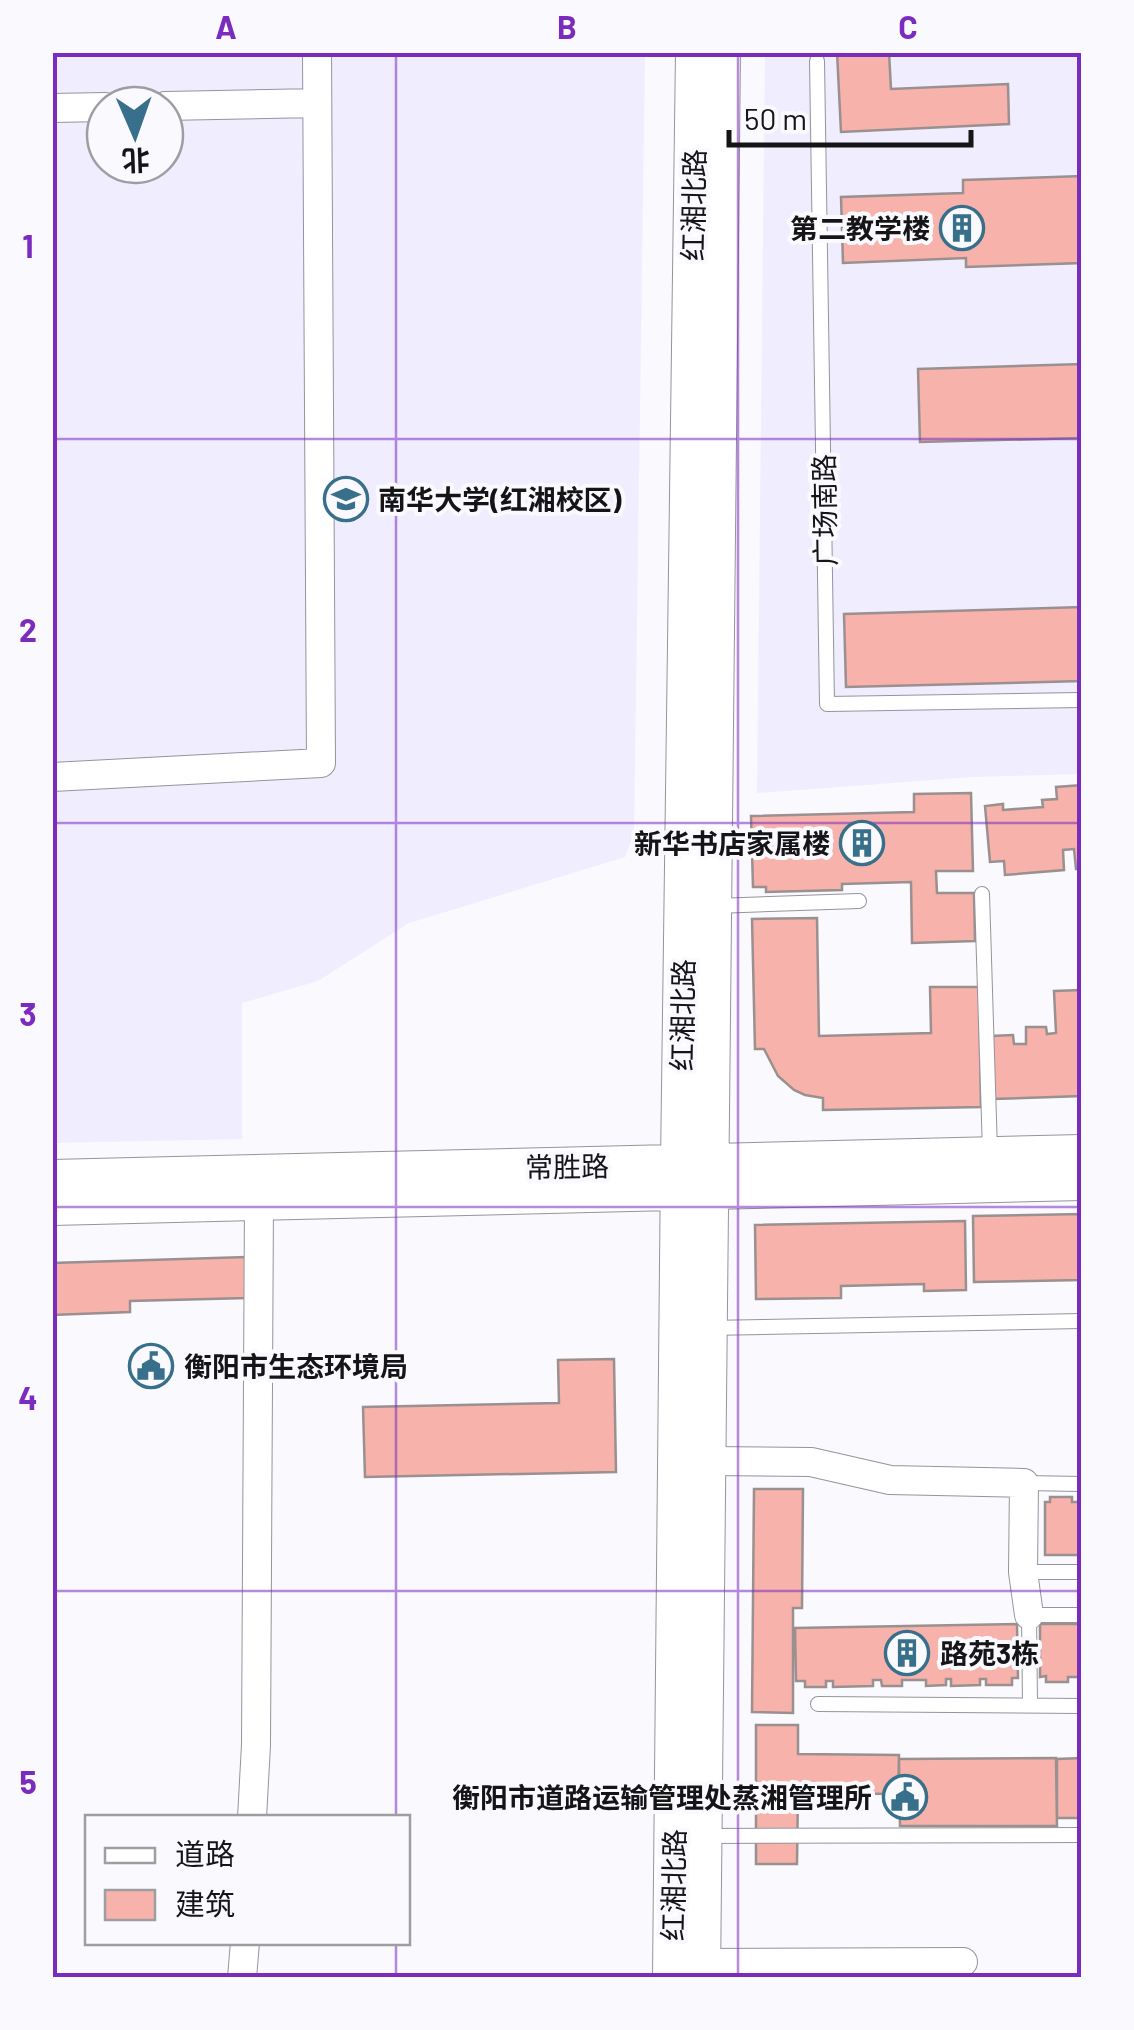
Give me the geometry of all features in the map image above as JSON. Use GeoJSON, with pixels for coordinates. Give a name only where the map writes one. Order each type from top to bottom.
{"type":"FeatureCollection","features":[{"type":"Feature","properties":{"kind":"main road","name":"红湘北路"},"geometry":{"type":"LineString","coordinates":[[692,1973],[695,52]]}},
{"type":"Feature","properties":{"kind":"main road","name":"红湘北路"},"geometry":{"type":"LineString","coordinates":[[692,1973],[703,1836],[707,1328],[694,1177],[710,906],[721,52]]}},
{"type":"Feature","properties":{"kind":"main road","name":"常胜路"},"geometry":{"type":"LineString","coordinates":[[52,1179],[694,1177],[990,1169],[1082,1154]]}},
{"type":"Feature","properties":{"kind":"main road","name":"常胜路"},"geometry":{"type":"LineString","coordinates":[[990,1169],[1082,1181]]}},
{"type":"Feature","properties":{"kind":"main road","name":"常胜路"},"geometry":{"type":"LineString","coordinates":[[52,1206],[258,1201],[694,1177]]}},
{"type":"Feature","properties":{"kind":"street"},"geometry":{"type":"LineString","coordinates":[[52,778],[321,763],[317,52]]}},
{"type":"Feature","properties":{"kind":"street"},"geometry":{"type":"LineString","coordinates":[[185,106],[317,104]]}},
{"type":"Feature","properties":{"kind":"street"},"geometry":{"type":"LineString","coordinates":[[52,108],[85,107]]}},
{"type":"Feature","properties":{"kind":"street"},"geometry":{"type":"LineString","coordinates":[[252,1815],[256,1745],[258,1201]]}},
{"type":"Feature","properties":{"kind":"street"},"geometry":{"type":"LineString","coordinates":[[706,1461],[811,1462],[890,1480],[1024,1483],[1023,1572],[1029,1616]]}},
{"type":"Feature","properties":{"kind":"street"},"geometry":{"type":"LineString","coordinates":[[242,1978],[244,1945]]}},
{"type":"Feature","properties":{"kind":"street"},"geometry":{"type":"LineString","coordinates":[[692,1973],[963,1962]]}},
{"type":"Feature","properties":{"kind":"lane","name":"广场南路"},"geometry":{"type":"LineString","coordinates":[[817,61],[827,704],[1082,700]]}},
{"type":"Feature","properties":{"kind":"lane"},"geometry":{"type":"LineString","coordinates":[[982,894],[990,1169]]}},
{"type":"Feature","properties":{"kind":"lane"},"geometry":{"type":"LineString","coordinates":[[710,906],[859,901]]}},
{"type":"Feature","properties":{"kind":"lane"},"geometry":{"type":"LineString","coordinates":[[707,1328],[1082,1321]]}},
{"type":"Feature","properties":{"kind":"lane"},"geometry":{"type":"LineString","coordinates":[[1024,1483],[1082,1484]]}},
{"type":"Feature","properties":{"kind":"lane"},"geometry":{"type":"LineString","coordinates":[[1023,1572],[1082,1572]]}},
{"type":"Feature","properties":{"kind":"lane"},"geometry":{"type":"LineString","coordinates":[[1030,1706],[1029,1616],[1082,1615]]}},
{"type":"Feature","properties":{"kind":"lane"},"geometry":{"type":"LineString","coordinates":[[818,1704],[1082,1706]]}},
{"type":"Feature","properties":{"kind":"lane"},"geometry":{"type":"LineString","coordinates":[[703,1836],[1082,1835]]}},
{"type":"Feature","properties":{"kind":"shaded area","name":"南华大学(红湘校区)"},"geometry":{"type":"Polygon","coordinates":[[[52,53],[645,53],[634,833],[625,857],[409,923],[318,981],[242,1003],[242,1139],[53,1143],[52,53]]]}},
{"type":"Feature","properties":{"kind":"shaded area"},"geometry":{"type":"Polygon","coordinates":[[[765,53],[1081,53],[1081,774],[972,777],[757,793],[765,53]]]}},
{"type":"Feature","properties":{"kind":"building"},"geometry":{"type":"Polygon","coordinates":[[[837,52],[889,52],[891,89],[1008,84],[1009,124],[841,132],[837,52]]]}},
{"type":"Feature","properties":{"kind":"building","name":"第二教学楼"},"geometry":{"type":"Polygon","coordinates":[[[1082,176],[1082,263],[966,267],[966,258],[843,263],[841,197],[963,193],[963,180],[1082,176]]]}},
{"type":"Feature","properties":{"kind":"building"},"geometry":{"type":"Polygon","coordinates":[[[1082,364],[1082,438],[920,442],[918,369],[1082,364]]]}},
{"type":"Feature","properties":{"kind":"building"},"geometry":{"type":"Polygon","coordinates":[[[1082,607],[1082,681],[846,687],[844,614],[1082,607]]]}},
{"type":"Feature","properties":{"kind":"building"},"geometry":{"type":"Polygon","coordinates":[[[1082,785],[1082,869],[1076,869],[1074,849],[1063,850],[1064,870],[1005,875],[1004,861],[990,862],[985,806],[1003,804],[1003,810],[1043,807],[1042,800],[1057,799],[1056,787],[1082,785]]]}},
{"type":"Feature","properties":{"kind":"building","name":"新华书店家属楼"},"geometry":{"type":"Polygon","coordinates":[[[971,793],[973,871],[936,871],[937,893],[974,893],[975,941],[912,943],[911,882],[842,884],[842,890],[766,892],[766,887],[753,887],[751,816],[914,812],[914,794],[971,793]]]}},
{"type":"Feature","properties":{"kind":"building"},"geometry":{"type":"Polygon","coordinates":[[[817,918],[819,1036],[931,1033],[930,987],[979,987],[981,1107],[823,1110],[823,1098],[794,1090],[778,1076],[764,1049],[755,1049],[752,919],[817,918]]]}},
{"type":"Feature","properties":{"kind":"building"},"geometry":{"type":"Polygon","coordinates":[[[1082,990],[1082,1096],[993,1099],[991,1036],[1013,1035],[1014,1044],[1026,1044],[1026,1027],[1046,1027],[1047,1034],[1056,1033],[1054,991],[1082,990]]]}},
{"type":"Feature","properties":{"kind":"building"},"geometry":{"type":"Polygon","coordinates":[[[1082,1214],[1082,1280],[974,1282],[973,1216],[1082,1214]]]}},
{"type":"Feature","properties":{"kind":"building"},"geometry":{"type":"Polygon","coordinates":[[[965,1221],[966,1290],[924,1291],[924,1284],[841,1286],[841,1298],[756,1299],[755,1225],[965,1221]]]}},
{"type":"Feature","properties":{"kind":"building"},"geometry":{"type":"Polygon","coordinates":[[[246,1257],[247,1298],[130,1301],[130,1312],[52,1315],[52,1263],[246,1257]]]}},
{"type":"Feature","properties":{"kind":"building"},"geometry":{"type":"Polygon","coordinates":[[[614,1359],[616,1472],[365,1477],[363,1407],[559,1403],[558,1360],[614,1359]]]}},
{"type":"Feature","properties":{"kind":"building"},"geometry":{"type":"Polygon","coordinates":[[[754,1489],[803,1489],[802,1608],[793,1608],[793,1713],[752,1712],[754,1489]]]}},
{"type":"Feature","properties":{"kind":"building"},"geometry":{"type":"Polygon","coordinates":[[[1050,1497],[1072,1497],[1072,1502],[1082,1502],[1082,1555],[1045,1555],[1045,1502],[1050,1502],[1050,1497]]]}},
{"type":"Feature","properties":{"kind":"building","name":"路苑3栋"},"geometry":{"type":"Polygon","coordinates":[[[1017,1624],[1018,1678],[1012,1678],[1012,1685],[986,1685],[986,1679],[980,1679],[980,1685],[951,1686],[951,1679],[946,1679],[946,1685],[926,1686],[926,1680],[902,1680],[902,1686],[882,1686],[881,1680],[873,1680],[873,1686],[833,1687],[833,1681],[826,1681],[826,1687],[805,1687],[805,1681],[796,1681],[795,1628],[1017,1624]]]}},
{"type":"Feature","properties":{"kind":"building"},"geometry":{"type":"Polygon","coordinates":[[[1040,1624],[1082,1624],[1082,1677],[1068,1677],[1068,1682],[1046,1682],[1046,1676],[1040,1677],[1040,1624]]]}},
{"type":"Feature","properties":{"kind":"building","name":"衡阳市道路运输管理处蒸湘管理所"},"geometry":{"type":"Polygon","coordinates":[[[756,1725],[798,1725],[798,1754],[899,1755],[898,1794],[798,1793],[797,1864],[756,1864],[756,1725]]]}},
{"type":"Feature","properties":{"kind":"building"},"geometry":{"type":"Polygon","coordinates":[[[1056,1758],[1057,1826],[900,1826],[899,1759],[1056,1758]]]}},
{"type":"Feature","properties":{"kind":"building"},"geometry":{"type":"Polygon","coordinates":[[[1082,1758],[1082,1818],[1057,1818],[1057,1759],[1082,1758]]]}},
{"type":"Feature","properties":{"kind":"place","name":"第二教学楼"},"geometry":{"type":"Point","coordinates":[962,228]}},
{"type":"Feature","properties":{"kind":"place","name":"南华大学(红湘校区)"},"geometry":{"type":"Point","coordinates":[346,499]}},
{"type":"Feature","properties":{"kind":"place","name":"新华书店家属楼"},"geometry":{"type":"Point","coordinates":[862,843]}},
{"type":"Feature","properties":{"kind":"place","name":"衡阳市生态环境局"},"geometry":{"type":"Point","coordinates":[151,1366]}},
{"type":"Feature","properties":{"kind":"place","name":"路苑3栋"},"geometry":{"type":"Point","coordinates":[907,1653]}},
{"type":"Feature","properties":{"kind":"place","name":"衡阳市道路运输管理处蒸湘管理所"},"geometry":{"type":"Point","coordinates":[905,1797]}}]}
